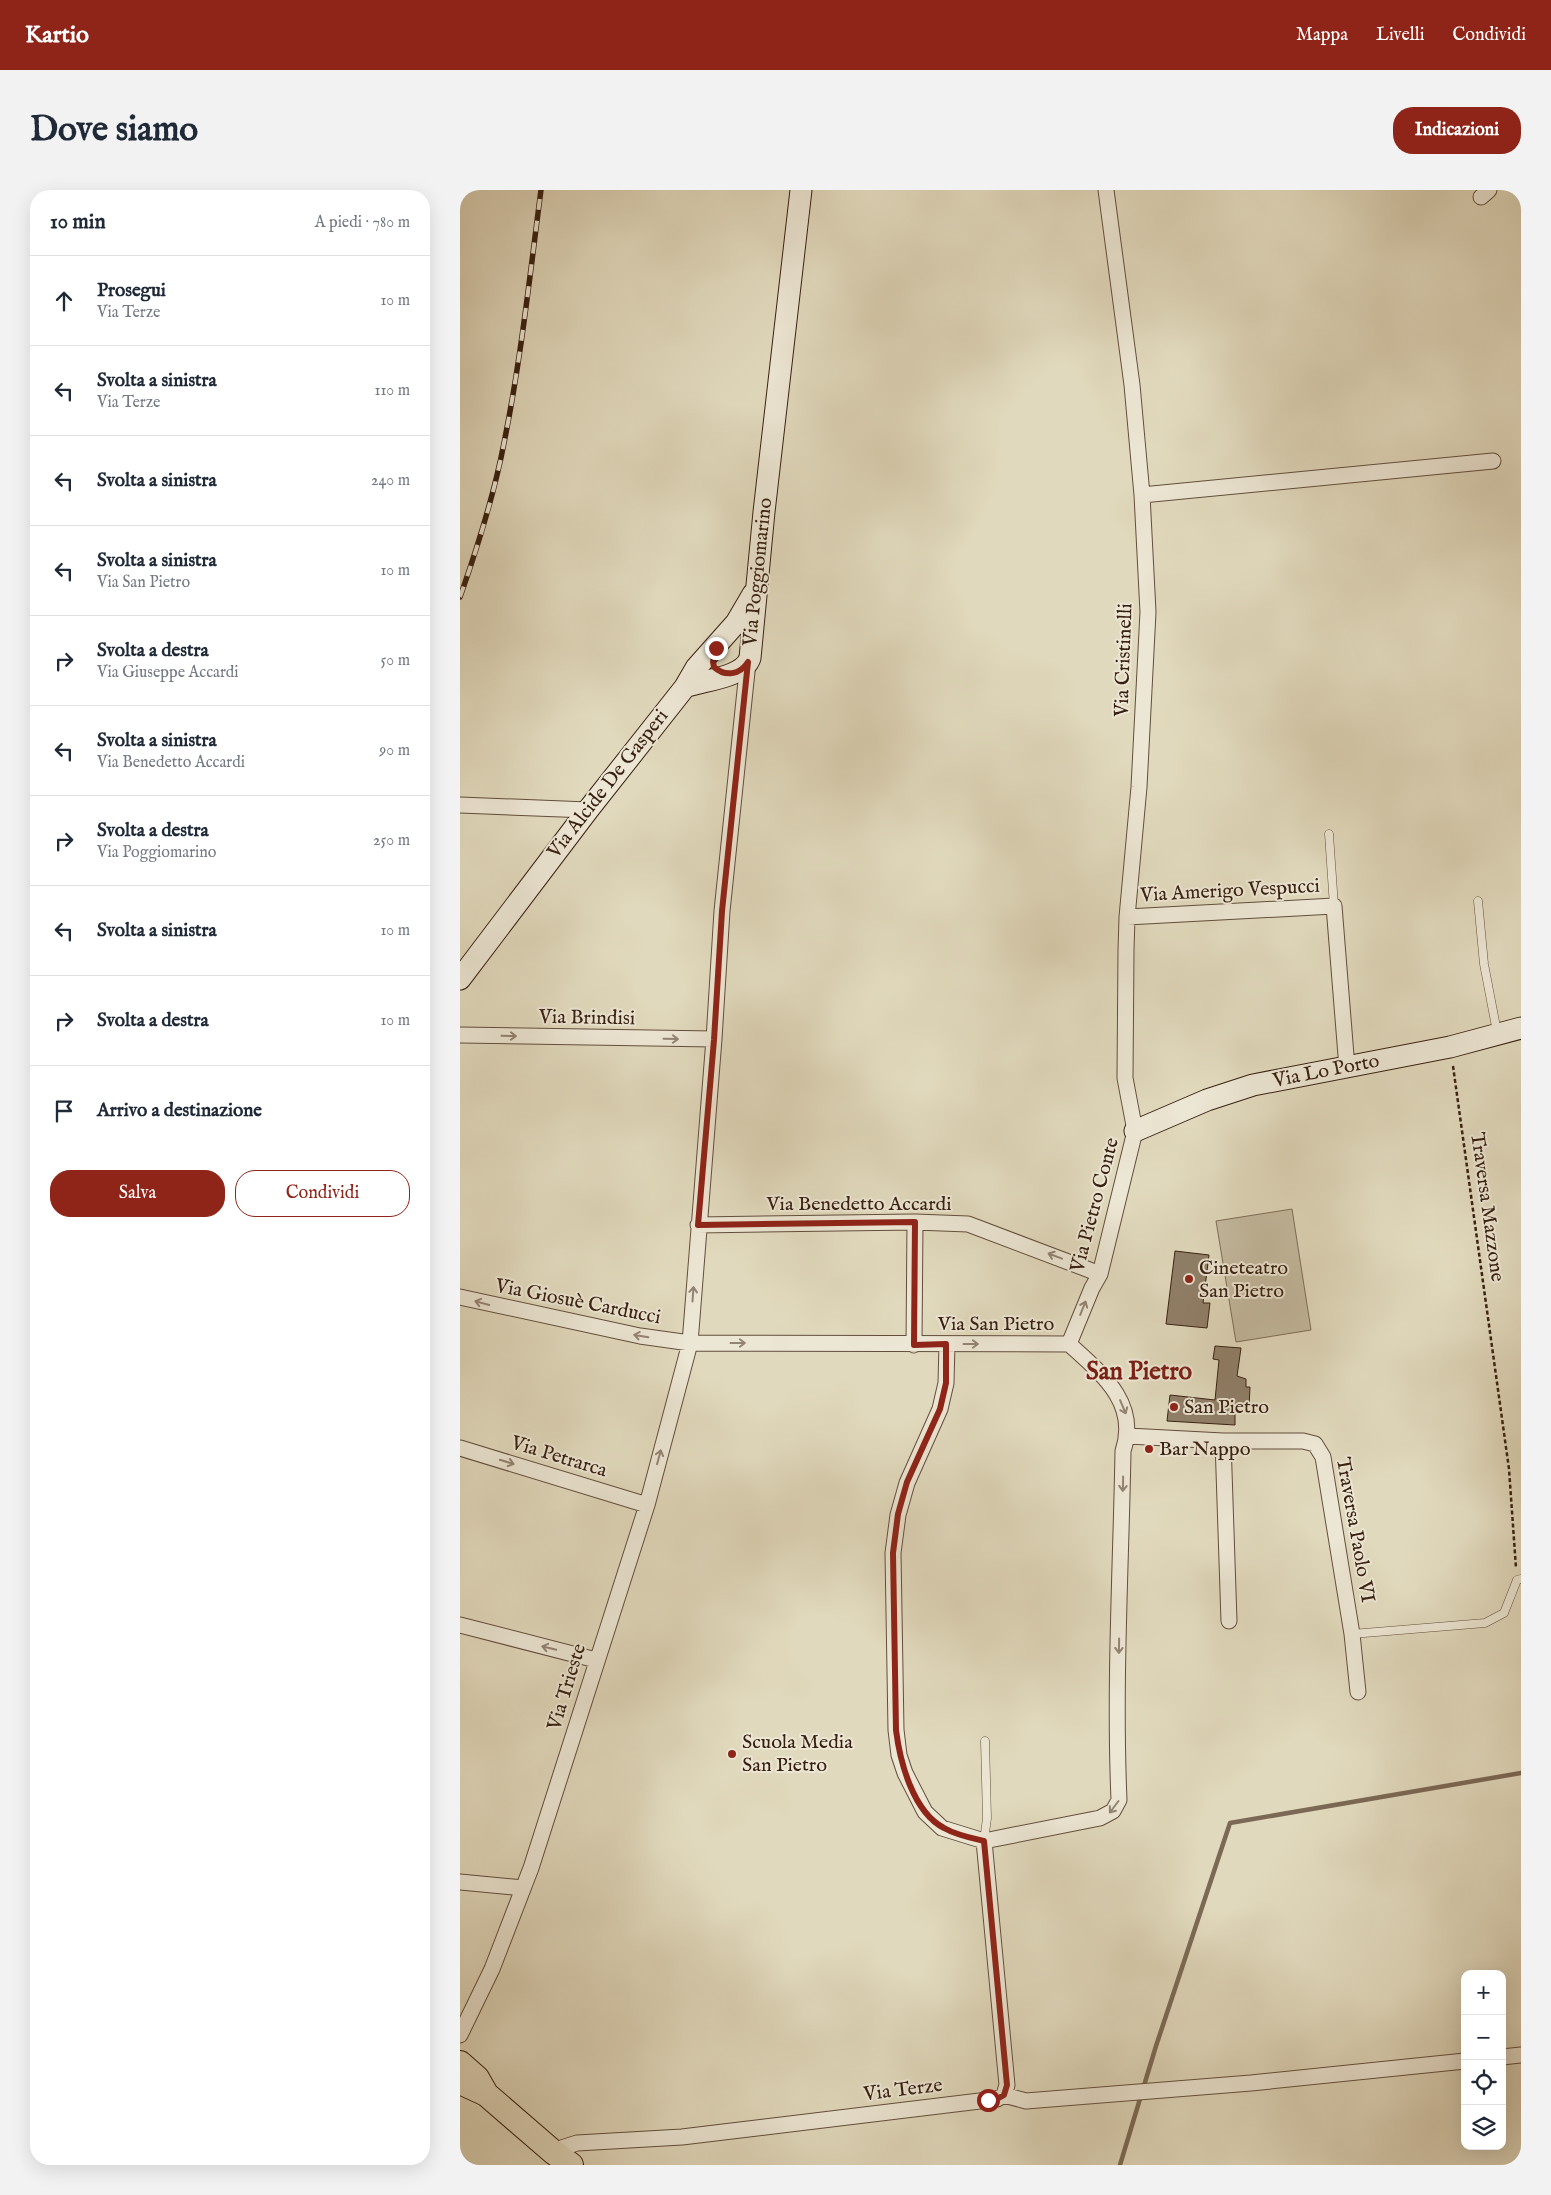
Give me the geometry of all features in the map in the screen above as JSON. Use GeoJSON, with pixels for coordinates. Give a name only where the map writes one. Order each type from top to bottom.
{"type":"FeatureCollection","features":[{"type":"Feature","properties":{"kind":"main road","name":"Via Poggiomarino"},"geometry":{"type":"LineString","coordinates":[[749,657],[801,190]]}},
{"type":"Feature","properties":{"kind":"main road","name":"Via Alcide De Gasperi"},"geometry":{"type":"LineString","coordinates":[[460,979],[588,810],[685,687],[696,668],[721,642],[743,613],[756,589]]}},
{"type":"Feature","properties":{"kind":"main road"},"geometry":{"type":"LineString","coordinates":[[685,687],[730,675],[745,667],[749,657],[746,638],[736,635],[721,642],[713,662],[714,667],[730,675]]}},
{"type":"Feature","properties":{"kind":"main road","name":"Via Lo Porto"},"geometry":{"type":"LineString","coordinates":[[1136,1131],[1207,1100],[1254,1085],[1347,1068],[1450,1046],[1521,1028]]}},
{"type":"Feature","properties":{"kind":"main road"},"geometry":{"type":"LineString","coordinates":[[460,2063],[476,2078],[486,2094]]}},
{"type":"Feature","properties":{"kind":"main road"},"geometry":{"type":"LineString","coordinates":[[460,2082],[486,2094],[561,2158]]}},
{"type":"Feature","properties":{"kind":"street","name":"Via Cristinelli"},"geometry":{"type":"LineString","coordinates":[[1106,190],[1132,385],[1142,495],[1148,612],[1139,787],[1127,917],[1125,1078],[1136,1131]]}},
{"type":"Feature","properties":{"kind":"street"},"geometry":{"type":"LineString","coordinates":[[1142,495],[1493,461]]}},
{"type":"Feature","properties":{"kind":"street","name":"Via Poggiomarino"},"geometry":{"type":"LineString","coordinates":[[690,1343],[714,1040],[722,911],[749,657]]}},
{"type":"Feature","properties":{"kind":"street"},"geometry":{"type":"LineString","coordinates":[[460,805],[588,810]]}},
{"type":"Feature","properties":{"kind":"street","name":"Via Amerigo Vespucci"},"geometry":{"type":"LineString","coordinates":[[1127,917],[1334,906],[1347,1068]]}},
{"type":"Feature","properties":{"kind":"street","name":"Via Brindisi"},"geometry":{"type":"LineString","coordinates":[[460,1035],[714,1040]]}},
{"type":"Feature","properties":{"kind":"street","name":"Via Pietro Conte"},"geometry":{"type":"LineString","coordinates":[[1069,1344],[1092,1288],[1100,1274],[1136,1131]]}},
{"type":"Feature","properties":{"kind":"street"},"geometry":{"type":"LineString","coordinates":[[914,1345],[915,1222]]}},
{"type":"Feature","properties":{"kind":"street","name":"Via Benedetto Accardi"},"geometry":{"type":"LineString","coordinates":[[698,1225],[915,1222],[968,1224],[1100,1274]]}},
{"type":"Feature","properties":{"kind":"street","name":"Via Giosuè Carducci"},"geometry":{"type":"LineString","coordinates":[[460,1297],[640,1336],[690,1343]]}},
{"type":"Feature","properties":{"kind":"street","name":"Via San Pietro"},"geometry":{"type":"LineString","coordinates":[[690,1343],[1069,1344],[1092,1365],[1117,1393],[1128,1418],[1128,1436],[1124,1451],[1122,1489],[1118,1682],[1119,1800],[1113,1811],[1100,1818],[984,1841]]}},
{"type":"Feature","properties":{"kind":"street","name":"Via Trieste"},"geometry":{"type":"LineString","coordinates":[[460,2035],[492,1969],[531,1868],[646,1505],[690,1343]]}},
{"type":"Feature","properties":{"kind":"street"},"geometry":{"type":"LineString","coordinates":[[946,1344],[946,1383],[940,1409],[907,1482],[898,1514],[893,1553],[896,1730],[899,1755],[905,1773],[925,1812],[942,1828],[984,1841],[1007,2085],[1004,2095],[1026,2101],[1461,2061]]}},
{"type":"Feature","properties":{"kind":"street","name":"Traversa Paolo VI"},"geometry":{"type":"LineString","coordinates":[[1128,1436],[1223,1441],[1303,1441],[1316,1444],[1321,1450],[1352,1634],[1358,1692]]}},
{"type":"Feature","properties":{"kind":"street"},"geometry":{"type":"LineString","coordinates":[[1223,1441],[1229,1622]]}},
{"type":"Feature","properties":{"kind":"street","name":"Via Petrarca"},"geometry":{"type":"LineString","coordinates":[[460,1448],[646,1505]]}},
{"type":"Feature","properties":{"kind":"street"},"geometry":{"type":"LineString","coordinates":[[460,1626],[596,1660]]}},
{"type":"Feature","properties":{"kind":"street"},"geometry":{"type":"LineString","coordinates":[[460,1882],[523,1888]]}},
{"type":"Feature","properties":{"kind":"street"},"geometry":{"type":"LineString","coordinates":[[1506,2057],[1521,2055]]}},
{"type":"Feature","properties":{"kind":"street","name":"Via Terze"},"geometry":{"type":"LineString","coordinates":[[561,2158],[577,2143],[682,2137],[997,2099],[1004,2095]]}},
{"type":"Feature","properties":{"kind":"lane","name":"Via Amerigo Vespucci"},"geometry":{"type":"LineString","coordinates":[[1329,834],[1334,906]]}},
{"type":"Feature","properties":{"kind":"lane"},"geometry":{"type":"LineString","coordinates":[[1478,901],[1484,964],[1497,1034]]}},
{"type":"Feature","properties":{"kind":"lane"},"geometry":{"type":"LineString","coordinates":[[1352,1634],[1485,1624],[1504,1613],[1519,1580]]}},
{"type":"Feature","properties":{"kind":"lane"},"geometry":{"type":"LineString","coordinates":[[984,1841],[987,1818],[985,1741]]}},
{"type":"Feature","properties":{"kind":"path","name":"Traversa Mazzone"},"geometry":{"type":"LineString","coordinates":[[1450,1046],[1509,1469],[1519,1580]]}},
{"type":"Feature","properties":{"kind":"shaded area"},"geometry":{"type":"Polygon","coordinates":[[[1292,1209],[1311,1330],[1236,1342],[1216,1221],[1292,1209]]]}},
{"type":"Feature","properties":{"kind":"building","name":"Cineteatro San Pietro"},"geometry":{"type":"Polygon","coordinates":[[[1175,1251],[1209,1255],[1203,1303],[1210,1303],[1207,1328],[1166,1324],[1175,1251]]]}},
{"type":"Feature","properties":{"kind":"building"},"geometry":{"type":"Polygon","coordinates":[[[1215,1346],[1241,1348],[1237,1376],[1246,1379],[1246,1387],[1250,1387],[1249,1407],[1235,1406],[1235,1425],[1167,1421],[1170,1395],[1215,1400],[1219,1360],[1213,1359],[1215,1346]]]}},
{"type":"Feature","properties":{"kind":"waterway"},"geometry":{"type":"LineString","coordinates":[[1120,2165],[1156,2046],[1230,1823],[1521,1773]]}},
{"type":"Feature","properties":{"kind":"railway"},"geometry":{"type":"LineString","coordinates":[[460,597],[485,520],[504,443],[520,348],[541,190]]}},
{"type":"Feature","properties":{"kind":"place","name":"Cineteatro San Pietro"},"geometry":{"type":"Point","coordinates":[1189,1279]}},
{"type":"Feature","properties":{"kind":"place","name":"San Pietro"},"geometry":{"type":"Point","coordinates":[1174,1407]}},
{"type":"Feature","properties":{"kind":"place","name":"Bar Nappo"},"geometry":{"type":"Point","coordinates":[1149,1449]}},
{"type":"Feature","properties":{"kind":"place","name":"Scuola Media San Pietro"},"geometry":{"type":"Point","coordinates":[732,1754]}},
{"type":"Feature","properties":{"kind":"district","name":"San Pietro"},"geometry":{"type":"Point","coordinates":[1139,1372]}},
{"type":"Feature","properties":{"kind":"route"},"geometry":{"type":"LineString","coordinates":[[716,648],[713,662],[714,667],[723,673],[730,675],[741,670],[748,662],[722,911],[714,1040],[698,1225],[915,1222],[914,1345],[946,1344],[946,1383],[940,1409],[907,1482],[898,1514],[893,1553],[896,1730],[899,1755],[905,1773],[914,1794],[925,1812],[942,1828],[984,1841],[1007,2085],[1004,2095],[997,2099],[988,2100]]}}]}
